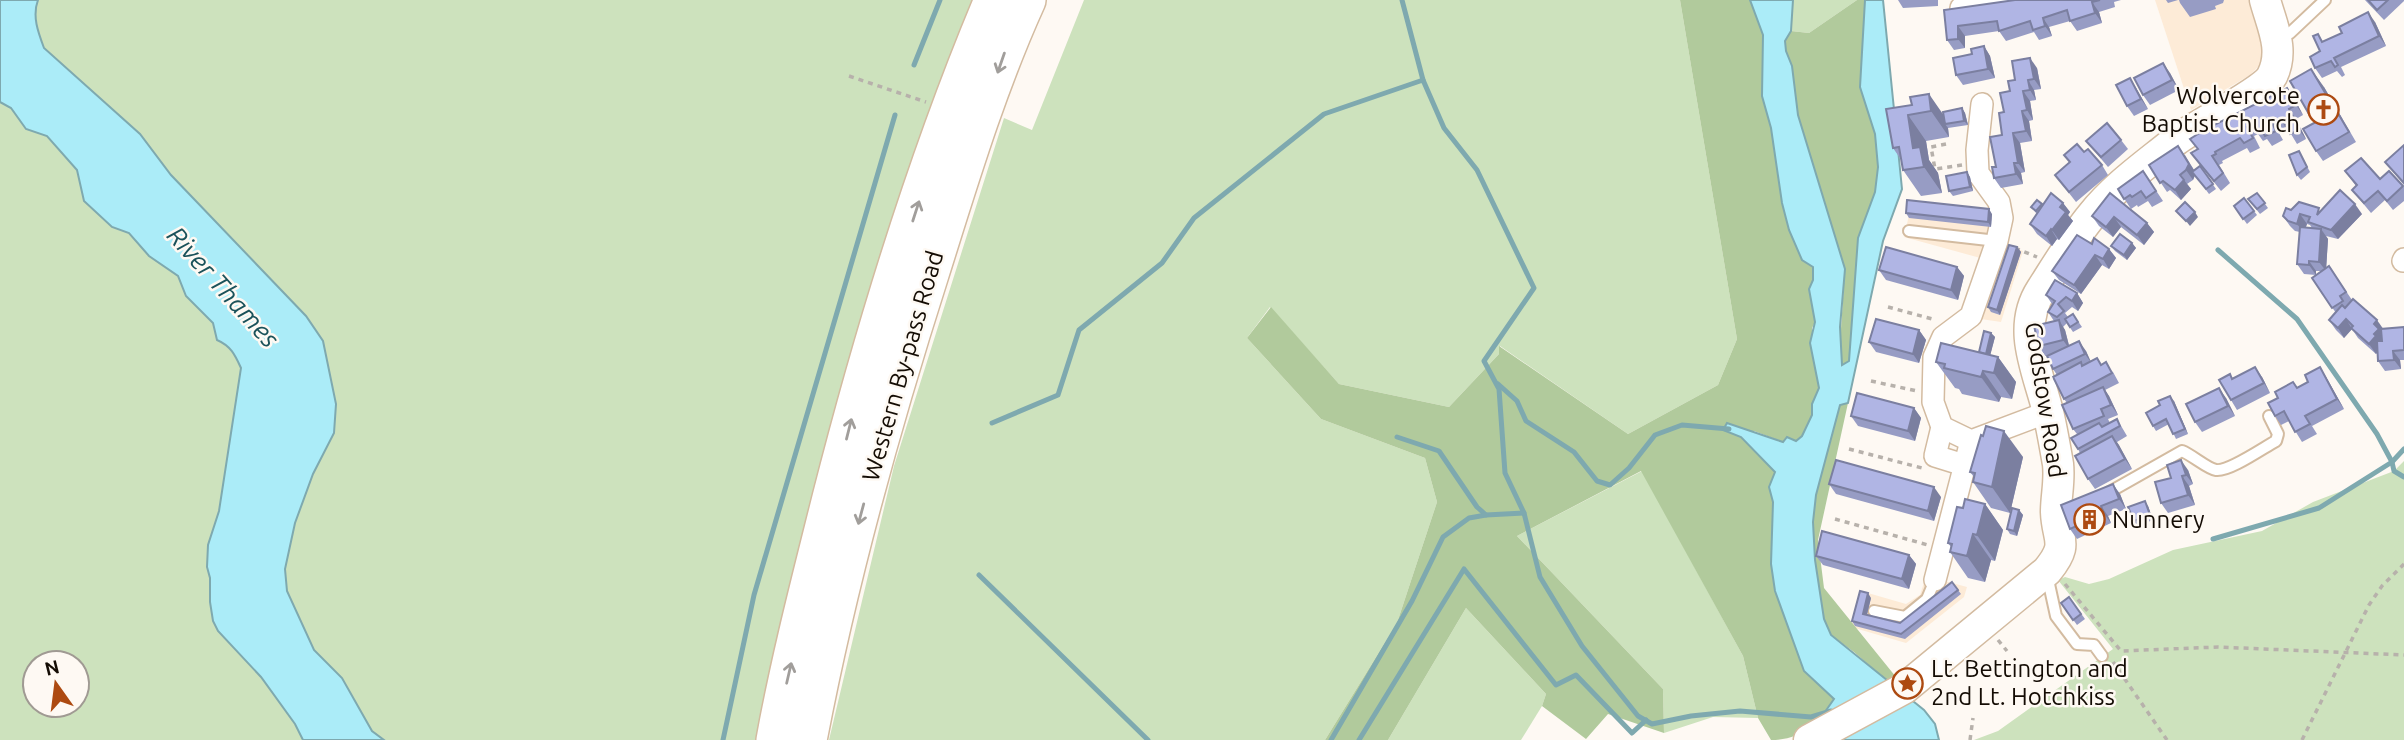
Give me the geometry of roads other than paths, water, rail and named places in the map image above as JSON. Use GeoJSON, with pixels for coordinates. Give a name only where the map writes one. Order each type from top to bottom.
{"type":"FeatureCollection","features":[{"type":"Feature","properties":{"kind":"highway","name":"Western By-pass Road"},"geometry":{"type":"LineString","coordinates":[[775,740],[809,587],[853,415],[884,308],[951,110],[993,0]]}},
{"type":"Feature","properties":{"kind":"highway","name":"Western By-pass Road"},"geometry":{"type":"LineString","coordinates":[[808,740],[837,604],[890,402],[955,192],[1009,40],[1027,0]]}},
{"type":"Feature","properties":{"kind":"street"},"geometry":{"type":"LineString","coordinates":[[1956,4],[2001,0]]}},
{"type":"Feature","properties":{"kind":"street","name":"Godstow Road"},"geometry":{"type":"LineString","coordinates":[[1815,737],[1905,688],[2044,573],[2059,555],[2063,508],[2058,467],[2048,412],[2035,366],[2029,315],[2035,299],[2057,265],[2091,215],[2111,194],[2178,138],[2270,79],[2279,59],[2278,40],[2264,0]]}},
{"type":"Feature","properties":{"kind":"street"},"geometry":{"type":"LineString","coordinates":[[1962,471],[1935,456],[1942,426],[1933,402],[1934,356],[1943,337],[1971,316],[1997,241],[2002,218],[1999,202],[1978,173],[1982,104]]}},
{"type":"Feature","properties":{"kind":"street"},"geometry":{"type":"LineString","coordinates":[[1942,426],[1971,441],[2048,412]]}},
{"type":"Feature","properties":{"kind":"street"},"geometry":{"type":"LineString","coordinates":[[1935,580],[1971,441]]}},
{"type":"Feature","properties":{"kind":"lane"},"geometry":{"type":"LineString","coordinates":[[2278,40],[2290,33],[2325,0]]}},
{"type":"Feature","properties":{"kind":"lane"},"geometry":{"type":"LineString","coordinates":[[1909,231],[1997,241]]}},
{"type":"Feature","properties":{"kind":"lane"},"geometry":{"type":"LineString","coordinates":[[2091,500],[2124,485],[2182,451],[2208,467],[2217,470],[2227,468],[2276,441],[2278,434],[2269,416]]}},
{"type":"Feature","properties":{"kind":"lane"},"geometry":{"type":"LineString","coordinates":[[2044,573],[2056,616],[2077,644],[2094,645],[2102,656]]}},
{"type":"Feature","properties":{"kind":"lane"},"geometry":{"type":"LineString","coordinates":[[1874,611],[1905,617],[1927,599],[1935,580]]}},
{"type":"Feature","properties":{"kind":"water","name":"River Thames"},"geometry":{"type":"Polygon","coordinates":[[[0,0],[38,0],[36,18],[44,48],[140,134],[171,175],[306,316],[323,341],[336,404],[334,433],[313,474],[295,523],[285,569],[287,591],[314,650],[342,678],[372,731],[384,740],[303,740],[295,724],[261,677],[218,631],[213,621],[210,602],[208,545],[219,511],[241,368],[232,351],[217,340],[213,323],[186,296],[178,276],[149,256],[129,233],[112,227],[84,201],[77,170],[47,136],[26,129],[11,108],[0,102],[0,0]]]}},
{"type":"Feature","properties":{"kind":"water"},"geometry":{"type":"Polygon","coordinates":[[[1750,0],[1793,0],[1791,31],[1785,41],[1792,66],[1798,115],[1845,269],[1840,327],[1842,365],[1849,361],[1858,238],[1875,192],[1878,167],[1875,134],[1860,87],[1865,0],[1883,0],[1902,189],[1883,241],[1848,403],[1840,405],[1816,495],[1813,522],[1815,560],[1824,619],[1831,635],[1924,710],[1935,724],[1939,740],[1825,740],[1818,722],[1834,699],[1804,671],[1775,591],[1771,564],[1773,502],[1769,487],[1775,472],[1741,437],[1723,430],[1727,423],[1783,442],[1787,437],[1796,441],[1802,436],[1812,415],[1812,404],[1819,388],[1810,343],[1815,322],[1809,289],[1813,280],[1813,267],[1802,260],[1789,230],[1782,203],[1771,128],[1762,96],[1763,35],[1750,0]]]}},
{"type":"Feature","properties":{"kind":"waterway"},"geometry":{"type":"LineString","coordinates":[[914,65],[940,0]]}},
{"type":"Feature","properties":{"kind":"waterway"},"geometry":{"type":"LineString","coordinates":[[1402,0],[1423,80]]}},
{"type":"Feature","properties":{"kind":"waterway"},"geometry":{"type":"LineString","coordinates":[[992,423],[1058,395],[1079,330],[1162,263],[1194,218],[1324,114],[1423,80],[1444,128],[1477,170],[1534,288],[1484,361],[1499,389],[1505,473],[1524,513],[1540,577],[1582,646],[1638,716],[1652,724],[1691,716],[1740,711],[1811,717],[1831,711]]}},
{"type":"Feature","properties":{"kind":"waterway"},"geometry":{"type":"LineString","coordinates":[[723,740],[754,595],[895,115]]}},
{"type":"Feature","properties":{"kind":"waterway"},"geometry":{"type":"LineString","coordinates":[[2218,250],[2297,319],[2377,434],[2394,471],[2404,477]]}},
{"type":"Feature","properties":{"kind":"waterway"},"geometry":{"type":"LineString","coordinates":[[1498,384],[1517,401],[1526,421],[1574,452],[1597,481],[1610,485],[1629,468],[1655,435],[1682,425],[1729,429]]}},
{"type":"Feature","properties":{"kind":"waterway"},"geometry":{"type":"LineString","coordinates":[[1397,437],[1439,451],[1477,507],[1486,515],[1524,513]]}},
{"type":"Feature","properties":{"kind":"waterway"},"geometry":{"type":"LineString","coordinates":[[2213,539],[2319,508],[2392,462],[2404,449]]}},
{"type":"Feature","properties":{"kind":"waterway"},"geometry":{"type":"LineString","coordinates":[[1331,740],[1412,601],[1443,537],[1469,518],[1486,515]]}},
{"type":"Feature","properties":{"kind":"waterway"},"geometry":{"type":"LineString","coordinates":[[1359,740],[1464,569],[1556,685],[1576,675],[1632,733],[1646,720]]}},
{"type":"Feature","properties":{"kind":"waterway"},"geometry":{"type":"LineString","coordinates":[[979,575],[1148,740]]}},
{"type":"Feature","properties":{"kind":"place","name":"Wolvercote Baptist Church"},"geometry":{"type":"Point","coordinates":[2323,110]}},
{"type":"Feature","properties":{"kind":"place","name":"Nunnery"},"geometry":{"type":"Point","coordinates":[2089,520]}},
{"type":"Feature","properties":{"kind":"place","name":"Lt. Bettington and 2nd Lt. Hotchkiss"},"geometry":{"type":"Point","coordinates":[1908,683]}}]}
